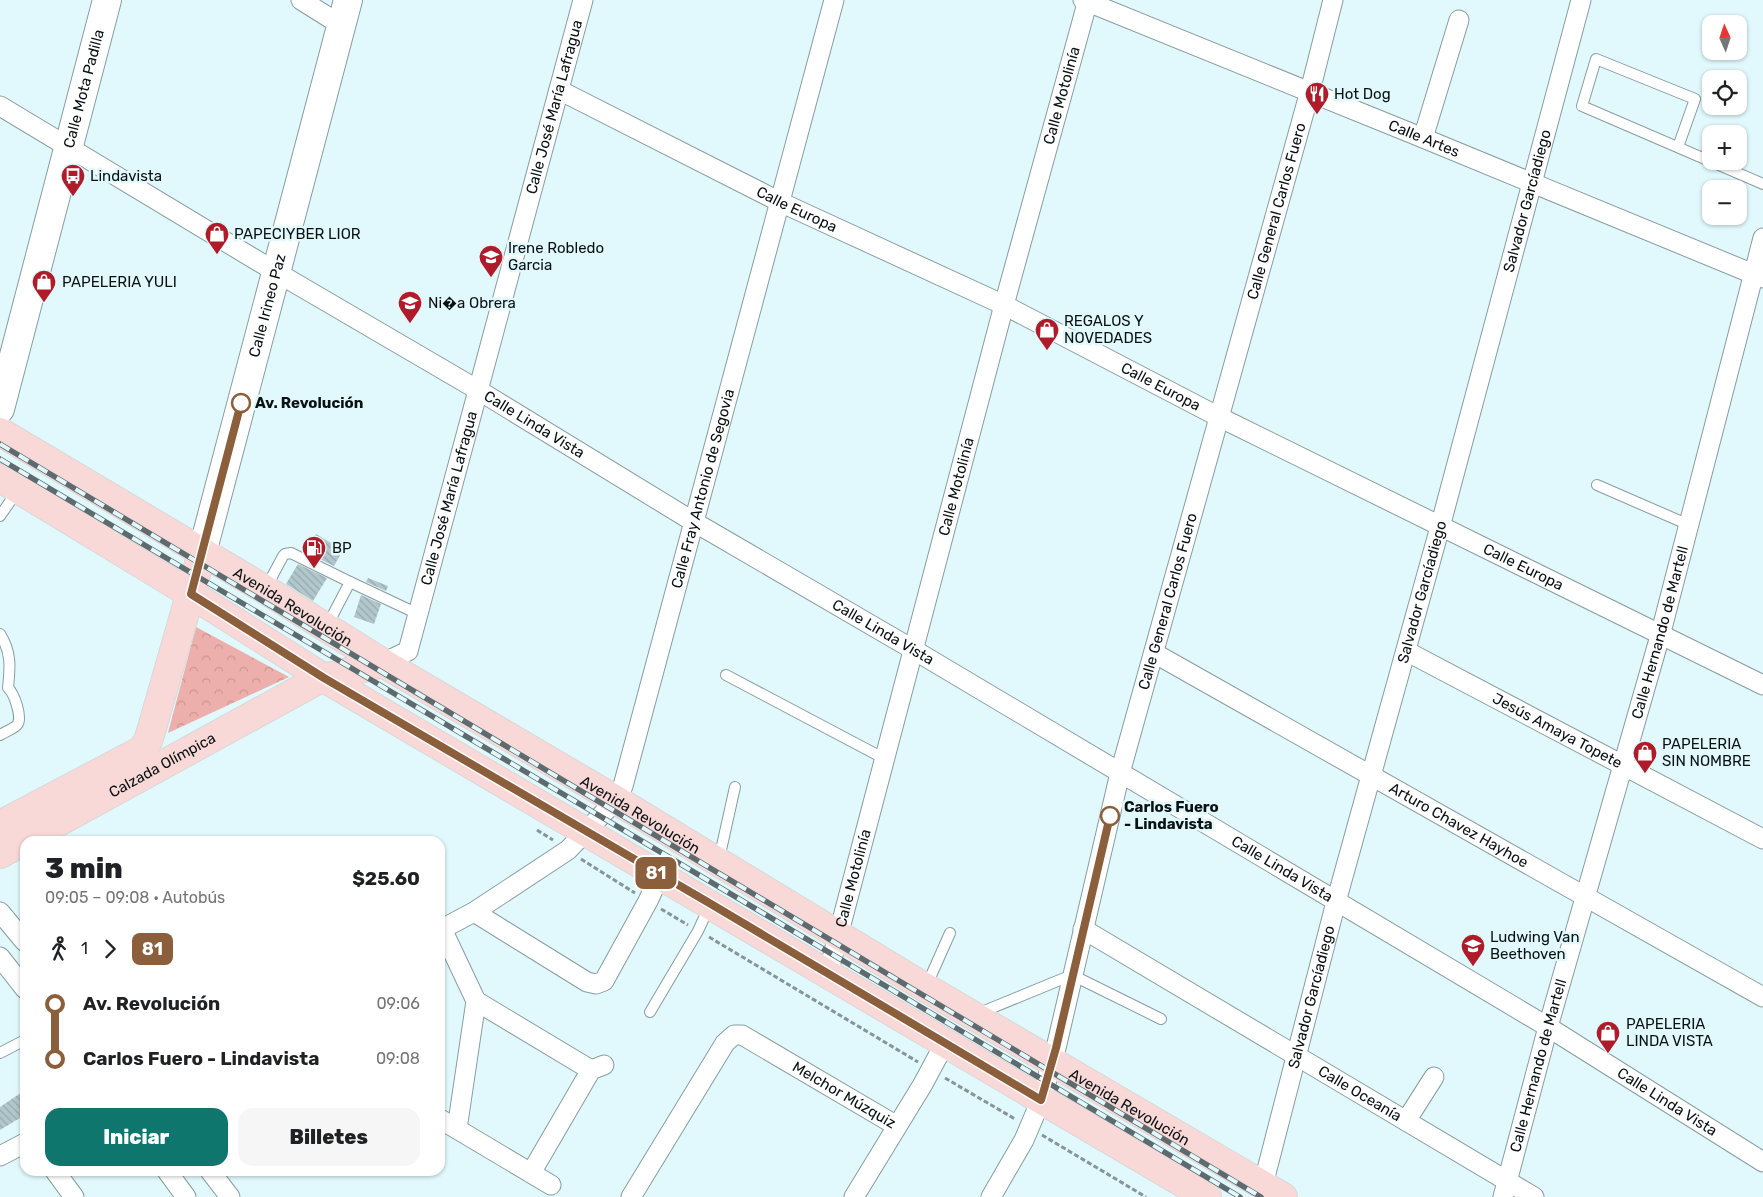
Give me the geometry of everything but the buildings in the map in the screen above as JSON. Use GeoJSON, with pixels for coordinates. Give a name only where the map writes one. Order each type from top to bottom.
{"type":"FeatureCollection","features":[{"type":"Feature","properties":{"kind":"main road","name":"Avenida Revolución"},"geometry":{"type":"LineString","coordinates":[[0,432],[266,590],[383,663],[616,800],[926,988],[1273,1191]]}},
{"type":"Feature","properties":{"kind":"main road"},"geometry":{"type":"LineString","coordinates":[[9,484],[191,594],[577,841],[660,876],[711,904],[1208,1197]]}},
{"type":"Feature","properties":{"kind":"main road","name":"Calzada Olímpica"},"geometry":{"type":"LineString","coordinates":[[0,825],[142,750],[148,741],[152,728],[202,553]]}},
{"type":"Feature","properties":{"kind":"main road","name":"Calzada Olímpica"},"geometry":{"type":"LineString","coordinates":[[33,836],[312,682],[383,663]]}},
{"type":"Feature","properties":{"kind":"main road","name":"Calzada Olímpica"},"geometry":{"type":"LineString","coordinates":[[0,854],[20,843]]}},
{"type":"Feature","properties":{"kind":"street","name":"Calle Mota Padilla"},"geometry":{"type":"LineString","coordinates":[[0,409],[108,0]]}},
{"type":"Feature","properties":{"kind":"street"},"geometry":{"type":"LineString","coordinates":[[301,0],[344,13]]}},
{"type":"Feature","properties":{"kind":"street","name":"Calle José María Lafragua"},"geometry":{"type":"LineString","coordinates":[[383,663],[408,651],[583,0]]}},
{"type":"Feature","properties":{"kind":"street","name":"Calle Fray Antonio de Segovia"},"geometry":{"type":"LineString","coordinates":[[445,927],[474,912],[577,841],[616,800],[623,786],[834,0]]}},
{"type":"Feature","properties":{"kind":"street","name":"Calle Artes"},"geometry":{"type":"LineString","coordinates":[[1086,0],[1758,276]]}},
{"type":"Feature","properties":{"kind":"street","name":"Calle Motolinía"},"geometry":{"type":"LineString","coordinates":[[828,974],[1086,0]]}},
{"type":"Feature","properties":{"kind":"street","name":"Calle General Carlos Fuero"},"geometry":{"type":"LineString","coordinates":[[992,1197],[1030,1128],[1041,1100],[1052,1061],[1120,774],[1310,91],[1332,0]]}},
{"type":"Feature","properties":{"kind":"street","name":"Salvador Garcíadiego"},"geometry":{"type":"LineString","coordinates":[[1273,1191],[1296,1056],[1336,902],[1440,527],[1581,0]]}},
{"type":"Feature","properties":{"kind":"street","name":"Calle Irineo Paz"},"geometry":{"type":"LineString","coordinates":[[202,553],[344,13]]}},
{"type":"Feature","properties":{"kind":"street"},"geometry":{"type":"LineString","coordinates":[[1423,138],[1458,20]]}},
{"type":"Feature","properties":{"kind":"street","name":"Calle Europa"},"geometry":{"type":"LineString","coordinates":[[558,90],[780,202],[1004,305],[1219,417],[1660,636],[1763,685]]}},
{"type":"Feature","properties":{"kind":"street","name":"Calle Linda Vista"},"geometry":{"type":"LineString","coordinates":[[0,106],[276,272],[478,390],[694,522],[914,650],[1548,1027],[1763,1162]]}},
{"type":"Feature","properties":{"kind":"street","name":"Calle Hernando de Martell"},"geometry":{"type":"LineString","coordinates":[[1506,1189],[1548,1027],[1660,636],[1758,276],[1763,238]]}},
{"type":"Feature","properties":{"kind":"street","name":"Jesús Amaya Topete"},"geometry":{"type":"LineString","coordinates":[[1406,650],[1763,839]]}},
{"type":"Feature","properties":{"kind":"street","name":"Arturo Chavez Hayhoe"},"geometry":{"type":"LineString","coordinates":[[1154,653],[1763,998]]}},
{"type":"Feature","properties":{"kind":"street"},"geometry":{"type":"LineString","coordinates":[[474,912],[587,982],[596,984],[604,981],[660,876]]}},
{"type":"Feature","properties":{"kind":"street"},"geometry":{"type":"LineString","coordinates":[[0,912],[20,936]]}},
{"type":"Feature","properties":{"kind":"street","name":"Calle Oceanía"},"geometry":{"type":"LineString","coordinates":[[1083,929],[1406,1121],[1506,1189],[1534,1197]]}},
{"type":"Feature","properties":{"kind":"street"},"geometry":{"type":"LineString","coordinates":[[445,937],[476,1002],[457,1129]]}},
{"type":"Feature","properties":{"kind":"street"},"geometry":{"type":"LineString","coordinates":[[0,957],[20,983]]}},
{"type":"Feature","properties":{"kind":"street"},"geometry":{"type":"LineString","coordinates":[[476,1002],[598,1067],[531,1173]]}},
{"type":"Feature","properties":{"kind":"street","name":"Melchor Múzquiz"},"geometry":{"type":"LineString","coordinates":[[632,1197],[725,1043],[734,1035],[742,1035],[897,1126],[945,1043]]}},
{"type":"Feature","properties":{"kind":"street"},"geometry":{"type":"LineString","coordinates":[[1406,1121],[1434,1077]]}},
{"type":"Feature","properties":{"kind":"street"},"geometry":{"type":"LineString","coordinates":[[445,1122],[551,1185]]}},
{"type":"Feature","properties":{"kind":"street"},"geometry":{"type":"LineString","coordinates":[[854,1197],[897,1126]]}},
{"type":"Feature","properties":{"kind":"street"},"geometry":{"type":"LineString","coordinates":[[0,1156],[20,1146]]}},
{"type":"Feature","properties":{"kind":"street"},"geometry":{"type":"LineString","coordinates":[[59,1176],[74,1197]]}},
{"type":"Feature","properties":{"kind":"street"},"geometry":{"type":"LineString","coordinates":[[170,1176],[186,1197]]}},
{"type":"Feature","properties":{"kind":"street"},"geometry":{"type":"LineString","coordinates":[[214,1176],[230,1197]]}},
{"type":"Feature","properties":{"kind":"lane"},"geometry":{"type":"LineString","coordinates":[[1678,147],[1696,99],[1596,59],[1582,106],[1763,184]]}},
{"type":"Feature","properties":{"kind":"lane"},"geometry":{"type":"LineString","coordinates":[[0,516],[9,484]]}},
{"type":"Feature","properties":{"kind":"lane"},"geometry":{"type":"LineString","coordinates":[[1597,485],[1689,525]]}},
{"type":"Feature","properties":{"kind":"lane"},"geometry":{"type":"LineString","coordinates":[[266,590],[283,556],[288,553],[418,614]]}},
{"type":"Feature","properties":{"kind":"lane"},"geometry":{"type":"LineString","coordinates":[[326,628],[350,582]]}},
{"type":"Feature","properties":{"kind":"lane"},"geometry":{"type":"LineString","coordinates":[[0,634],[10,662],[4,689],[13,694],[20,717],[20,721],[14,728],[0,735]]}},
{"type":"Feature","properties":{"kind":"lane"},"geometry":{"type":"LineString","coordinates":[[726,674],[885,759]]}},
{"type":"Feature","properties":{"kind":"lane"},"geometry":{"type":"LineString","coordinates":[[719,863],[735,787]]}},
{"type":"Feature","properties":{"kind":"lane"},"geometry":{"type":"LineString","coordinates":[[650,1012],[698,931],[711,904]]}},
{"type":"Feature","properties":{"kind":"lane"},"geometry":{"type":"LineString","coordinates":[[926,988],[950,933]]}},
{"type":"Feature","properties":{"kind":"lane"},"geometry":{"type":"LineString","coordinates":[[974,1016],[1072,975],[1161,1020]]}},
{"type":"Feature","properties":{"kind":"lane"},"geometry":{"type":"LineString","coordinates":[[0,1053],[20,1043]]}},
{"type":"Feature","properties":{"kind":"path"},"geometry":{"type":"LineString","coordinates":[[577,841],[648,901],[1146,1197]]}},
{"type":"Feature","properties":{"kind":"green space"},"geometry":{"type":"Polygon","coordinates":[[[196,627],[289,677],[168,733],[196,627]]]}},
{"type":"Feature","properties":{"kind":"railway"},"geometry":{"type":"LineString","coordinates":[[0,444],[1261,1197]]}},
{"type":"Feature","properties":{"kind":"railway"},"geometry":{"type":"LineString","coordinates":[[0,459],[1240,1197]]}},
{"type":"Feature","properties":{"kind":"bus line","name":"81"},"geometry":{"type":"LineString","coordinates":[[241,403],[191,594],[324,678],[660,876],[711,904],[1041,1100],[1056,1048],[1110,816]]}},
{"type":"Feature","properties":{"kind":"place","name":"Hot Dog"},"geometry":{"type":"Point","coordinates":[1317,115]}},
{"type":"Feature","properties":{"kind":"place","name":"Lindavista"},"geometry":{"type":"Point","coordinates":[73,197]}},
{"type":"Feature","properties":{"kind":"place","name":"PAPECIYBER LIOR"},"geometry":{"type":"Point","coordinates":[217,255]}},
{"type":"Feature","properties":{"kind":"place","name":"Irene Robledo Garcia"},"geometry":{"type":"Point","coordinates":[491,278]}},
{"type":"Feature","properties":{"kind":"place","name":"PAPELERIA YULI"},"geometry":{"type":"Point","coordinates":[44,303]}},
{"type":"Feature","properties":{"kind":"place","name":"Ni�a Obrera"},"geometry":{"type":"Point","coordinates":[410,324]}},
{"type":"Feature","properties":{"kind":"place","name":"REGALOS Y NOVEDADES"},"geometry":{"type":"Point","coordinates":[1047,351]}},
{"type":"Feature","properties":{"kind":"place","name":"Av. Revolución"},"geometry":{"type":"Point","coordinates":[241,403]}},
{"type":"Feature","properties":{"kind":"place","name":"BP"},"geometry":{"type":"Point","coordinates":[314,569]}},
{"type":"Feature","properties":{"kind":"place","name":"PAPELERIA SIN NOMBRE"},"geometry":{"type":"Point","coordinates":[1645,774]}},
{"type":"Feature","properties":{"kind":"place","name":"Carlos Fuero - Lindavista"},"geometry":{"type":"Point","coordinates":[1110,816]}},
{"type":"Feature","properties":{"kind":"place","name":"Ludwing Van Beethoven"},"geometry":{"type":"Point","coordinates":[1473,967]}},
{"type":"Feature","properties":{"kind":"place","name":"PAPELERIA LINDA VISTA"},"geometry":{"type":"Point","coordinates":[1608,1054]}}]}
